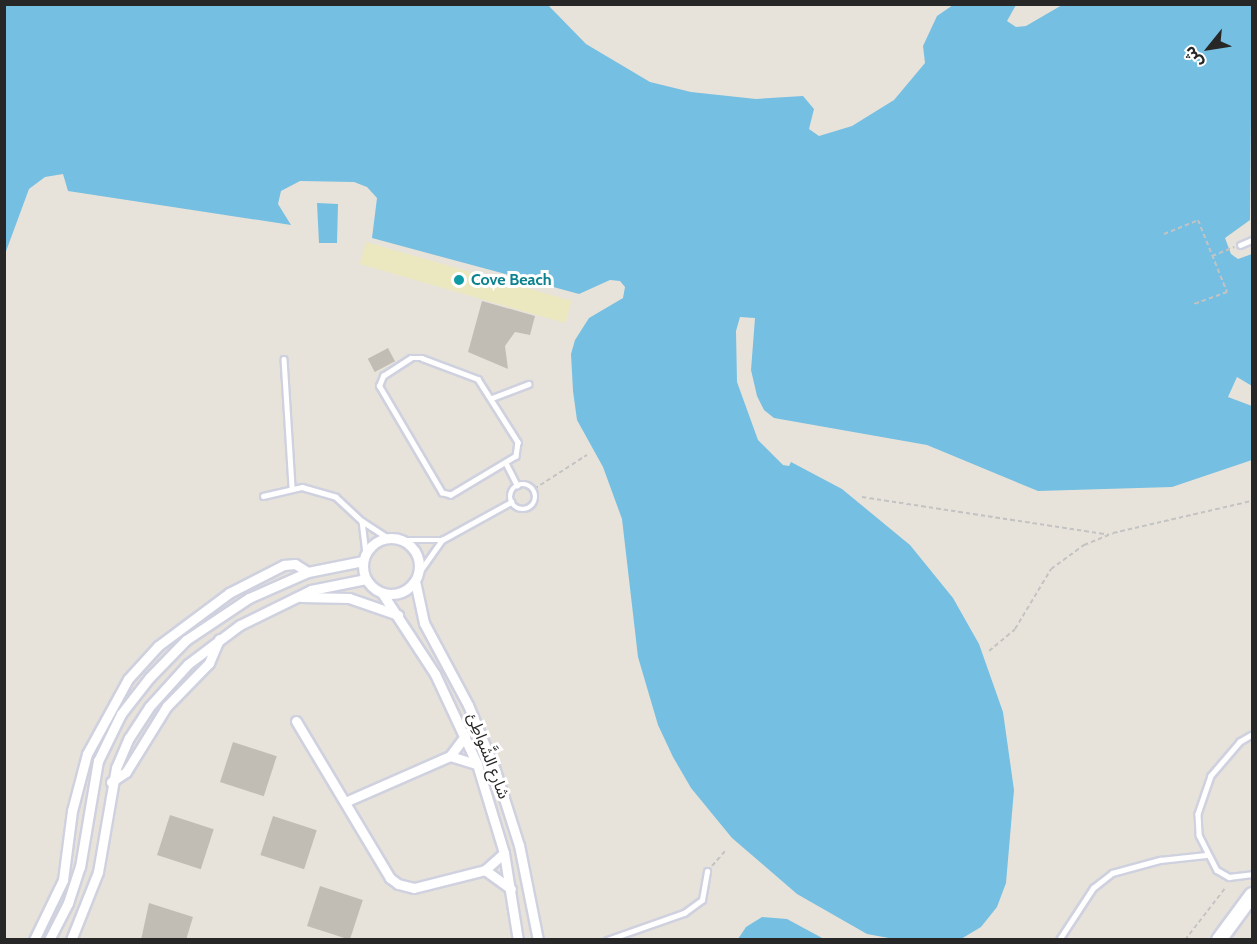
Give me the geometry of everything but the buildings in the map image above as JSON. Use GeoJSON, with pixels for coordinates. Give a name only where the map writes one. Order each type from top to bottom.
{"type":"FeatureCollection","features":[{"type":"Feature","properties":{"kind":"main road"},"geometry":{"type":"LineString","coordinates":[[1219,939],[1252,895]]}},
{"type":"Feature","properties":{"kind":"street"},"geometry":{"type":"LineString","coordinates":[[49,939],[75,885],[93,777],[121,714],[149,678],[193,635],[249,598],[308,572],[364,557],[375,543],[388,538],[401,540],[416,554],[416,578],[404,592],[382,593],[366,579],[364,557]]}},
{"type":"Feature","properties":{"kind":"street"},"geometry":{"type":"LineString","coordinates":[[34,939],[63,880],[72,811],[87,754],[105,715],[128,679],[158,646],[229,593],[284,566],[295,564],[308,572]]}},
{"type":"Feature","properties":{"kind":"street","name":"شارع الشَّواطِئ"},"geometry":{"type":"LineString","coordinates":[[416,578],[424,623],[468,705],[495,770],[521,854],[538,939]]}},
{"type":"Feature","properties":{"kind":"street"},"geometry":{"type":"LineString","coordinates":[[71,939],[98,872],[111,782],[129,738],[149,707],[188,664],[219,639],[296,597],[326,586],[366,579]]}},
{"type":"Feature","properties":{"kind":"street","name":"شارع الشَّواطِئ"},"geometry":{"type":"LineString","coordinates":[[382,593],[435,674],[477,764],[504,853],[512,889],[518,939]]}},
{"type":"Feature","properties":{"kind":"street"},"geometry":{"type":"LineString","coordinates":[[296,597],[350,598],[399,616]]}},
{"type":"Feature","properties":{"kind":"street"},"geometry":{"type":"LineString","coordinates":[[111,782],[126,772],[167,706],[208,663],[219,639]]}},
{"type":"Feature","properties":{"kind":"street"},"geometry":{"type":"LineString","coordinates":[[296,721],[390,878],[398,884],[414,888],[485,870],[504,853]]}},
{"type":"Feature","properties":{"kind":"street","name":"شارع الشَّواطِئ"},"geometry":{"type":"LineString","coordinates":[[465,736],[450,756],[477,764]]}},
{"type":"Feature","properties":{"kind":"street"},"geometry":{"type":"LineString","coordinates":[[345,802],[450,756]]}},
{"type":"Feature","properties":{"kind":"street"},"geometry":{"type":"LineString","coordinates":[[485,870],[512,889]]}},
{"type":"Feature","properties":{"kind":"lane"},"geometry":{"type":"LineString","coordinates":[[1238,246],[1252,240]]}},
{"type":"Feature","properties":{"kind":"lane"},"geometry":{"type":"LineString","coordinates":[[419,357],[474,376],[492,398],[518,442],[516,456],[506,464],[451,495],[444,495],[380,382],[386,374],[419,357]]}},
{"type":"Feature","properties":{"kind":"lane"},"geometry":{"type":"LineString","coordinates":[[284,359],[292,487]]}},
{"type":"Feature","properties":{"kind":"lane"},"geometry":{"type":"LineString","coordinates":[[492,398],[528,384]]}},
{"type":"Feature","properties":{"kind":"lane"},"geometry":{"type":"LineString","coordinates":[[416,578],[442,540],[511,502],[517,485],[506,464]]}},
{"type":"Feature","properties":{"kind":"lane"},"geometry":{"type":"LineString","coordinates":[[511,502],[526,510],[536,502],[534,489],[517,485]]}},
{"type":"Feature","properties":{"kind":"lane"},"geometry":{"type":"LineString","coordinates":[[263,496],[292,487],[328,493],[362,521],[388,538]]}},
{"type":"Feature","properties":{"kind":"lane"},"geometry":{"type":"LineString","coordinates":[[362,521],[364,557]]}},
{"type":"Feature","properties":{"kind":"lane"},"geometry":{"type":"LineString","coordinates":[[401,540],[442,540]]}},
{"type":"Feature","properties":{"kind":"lane"},"geometry":{"type":"LineString","coordinates":[[1252,735],[1219,765],[1203,793],[1198,814],[1199,834],[1206,855],[1216,870],[1229,877],[1252,874]]}},
{"type":"Feature","properties":{"kind":"lane"},"geometry":{"type":"LineString","coordinates":[[1059,939],[1093,888],[1112,873],[1160,860],[1206,855]]}},
{"type":"Feature","properties":{"kind":"lane"},"geometry":{"type":"LineString","coordinates":[[607,939],[684,913],[702,900],[707,871]]}},
{"type":"Feature","properties":{"kind":"path"},"geometry":{"type":"LineString","coordinates":[[1164,234],[1198,220],[1227,292],[1192,305]]}},
{"type":"Feature","properties":{"kind":"path"},"geometry":{"type":"LineString","coordinates":[[1212,256],[1238,246]]}},
{"type":"Feature","properties":{"kind":"path"},"geometry":{"type":"LineString","coordinates":[[534,489],[587,456]]}},
{"type":"Feature","properties":{"kind":"path"},"geometry":{"type":"LineString","coordinates":[[862,497],[1109,535]]}},
{"type":"Feature","properties":{"kind":"path"},"geometry":{"type":"LineString","coordinates":[[989,651],[1015,629],[1052,569],[1064,557],[1109,535],[1252,501]]}},
{"type":"Feature","properties":{"kind":"path"},"geometry":{"type":"LineString","coordinates":[[707,871],[726,850]]}},
{"type":"Feature","properties":{"kind":"path"},"geometry":{"type":"LineString","coordinates":[[1185,939],[1226,887]]}},
{"type":"Feature","properties":{"kind":"sand","name":"Cove Beach"},"geometry":{"type":"Polygon","coordinates":[[[366,242],[572,301],[565,323],[360,264],[366,242]]]}},
{"type":"Feature","properties":{"kind":"water"},"geometry":{"type":"Polygon","coordinates":[[[5,4],[548,5],[586,44],[650,82],[691,92],[756,99],[803,96],[814,109],[809,129],[819,136],[852,126],[894,100],[925,63],[923,46],[937,16],[953,5],[1016,5],[1007,21],[1016,27],[1026,26],[1062,5],[1252,5],[1250,220],[1225,238],[1231,254],[1238,259],[1252,254],[1252,386],[1237,377],[1228,397],[1252,406],[1252,460],[1172,487],[1038,491],[927,445],[774,418],[764,410],[757,396],[751,370],[755,318],[740,317],[736,331],[737,382],[758,440],[783,465],[789,466],[791,462],[842,489],[910,545],[953,598],[979,644],[1003,712],[1014,790],[1006,883],[997,907],[981,927],[961,939],[894,939],[867,934],[797,894],[732,838],[691,788],[673,757],[658,725],[638,657],[622,519],[603,467],[577,420],[573,391],[571,354],[575,340],[589,318],[623,298],[625,287],[620,281],[610,280],[579,294],[372,238],[377,198],[367,187],[354,182],[300,181],[281,191],[278,204],[291,225],[68,191],[63,174],[45,177],[29,189],[5,254],[5,4]]]}},
{"type":"Feature","properties":{"kind":"water"},"geometry":{"type":"Polygon","coordinates":[[[317,203],[338,204],[337,243],[319,243],[317,203]]]}},
{"type":"Feature","properties":{"kind":"water"},"geometry":{"type":"Polygon","coordinates":[[[762,917],[787,919],[824,939],[738,939],[746,927],[762,917]]]}},
{"type":"Feature","properties":{"kind":"place","name":"Cove Beach"},"geometry":{"type":"Point","coordinates":[459,280]}}]}
